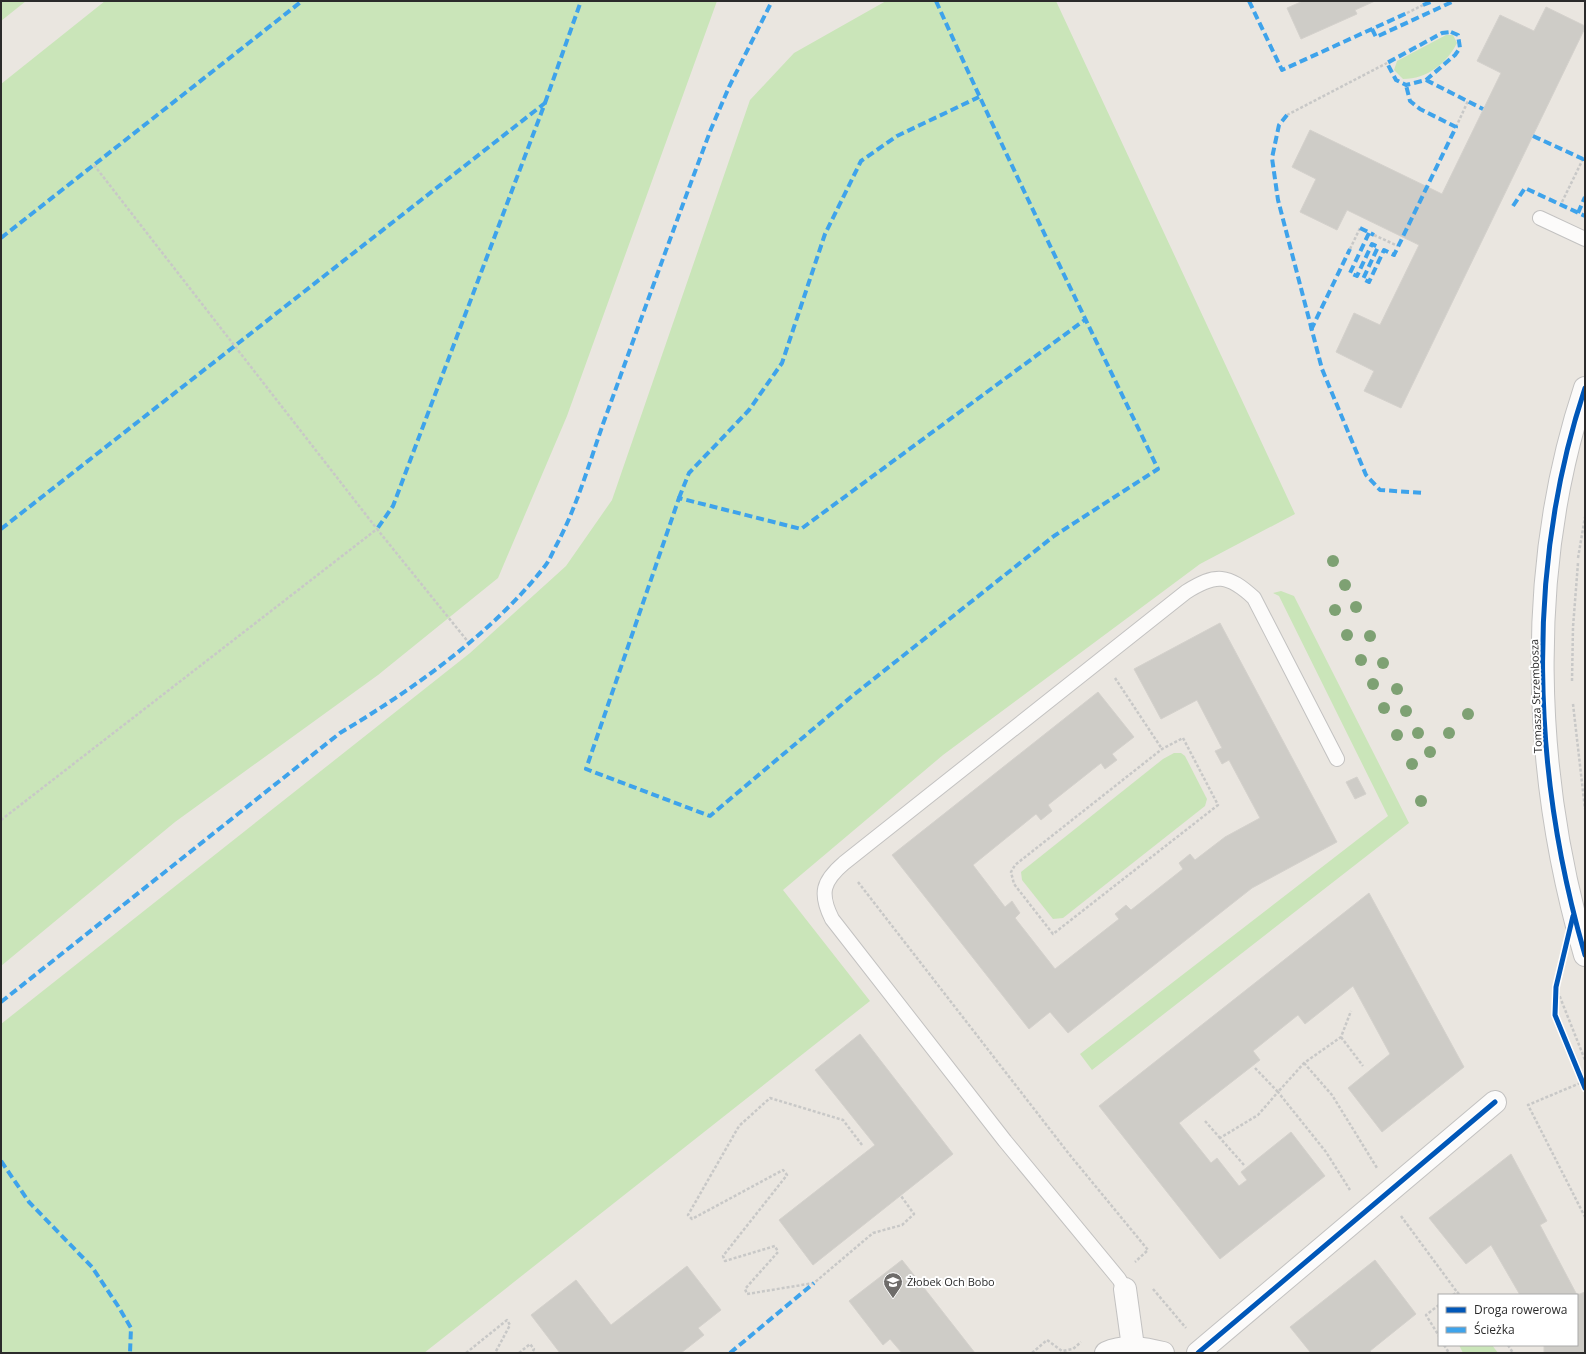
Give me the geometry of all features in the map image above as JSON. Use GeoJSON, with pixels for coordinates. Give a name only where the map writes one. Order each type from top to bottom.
{"type":"FeatureCollection","features":[{"type":"Feature","properties":{"kind":"street","name":"Tomasza Strzembosza"},"geometry":{"type":"LineString","coordinates":[[1585,388],[1570,442],[1554,521],[1547,576],[1543,655],[1546,734],[1557,832],[1573,914],[1585,955]]}},
{"type":"Feature","properties":{"kind":"street"},"geometry":{"type":"LineString","coordinates":[[1201,1351],[1495,1102]]}},
{"type":"Feature","properties":{"kind":"street"},"geometry":{"type":"LineString","coordinates":[[1125,1289],[1133,1348]]}},
{"type":"Feature","properties":{"kind":"street"},"geometry":{"type":"LineString","coordinates":[[1106,1353],[1115,1349],[1133,1348],[1163,1353]]}},
{"type":"Feature","properties":{"kind":"lane"},"geometry":{"type":"LineString","coordinates":[[1540,218],[1585,239]]}},
{"type":"Feature","properties":{"kind":"lane"},"geometry":{"type":"LineString","coordinates":[[1125,1289],[1119,1279],[1005,1140],[832,919],[824,902],[826,884],[832,873],[844,863],[1186,592],[1200,584],[1221,578],[1239,584],[1254,598],[1337,759]]}},
{"type":"Feature","properties":{"kind":"path"},"geometry":{"type":"LineString","coordinates":[[1407,13],[1424,5]]}},
{"type":"Feature","properties":{"kind":"path"},"geometry":{"type":"LineString","coordinates":[[1287,115],[1387,63]]}},
{"type":"Feature","properties":{"kind":"path"},"geometry":{"type":"LineString","coordinates":[[1456,127],[1468,101]]}},
{"type":"Feature","properties":{"kind":"path"},"geometry":{"type":"LineString","coordinates":[[1561,204],[1583,159]]}},
{"type":"Feature","properties":{"kind":"path"},"geometry":{"type":"LineString","coordinates":[[94,165],[377,529],[470,643]]}},
{"type":"Feature","properties":{"kind":"path"},"geometry":{"type":"LineString","coordinates":[[1350,249],[1360,228]]}},
{"type":"Feature","properties":{"kind":"path"},"geometry":{"type":"LineString","coordinates":[[1374,235],[1398,246]]}},
{"type":"Feature","properties":{"kind":"path"},"geometry":{"type":"LineString","coordinates":[[1572,686],[1573,627],[1577,574],[1585,517]]}},
{"type":"Feature","properties":{"kind":"path"},"geometry":{"type":"LineString","coordinates":[[1,820],[377,529]]}},
{"type":"Feature","properties":{"kind":"path"},"geometry":{"type":"LineString","coordinates":[[1110,671],[1162,749]]}},
{"type":"Feature","properties":{"kind":"path"},"geometry":{"type":"LineString","coordinates":[[1573,701],[1585,809]]}},
{"type":"Feature","properties":{"kind":"path"},"geometry":{"type":"LineString","coordinates":[[1183,738],[1218,805],[1053,934],[1014,884],[1011,872],[1015,866],[1162,749],[1183,738]]}},
{"type":"Feature","properties":{"kind":"path"},"geometry":{"type":"LineString","coordinates":[[853,875],[1069,1154],[1148,1250],[1133,1264]]}},
{"type":"Feature","properties":{"kind":"path"},"geometry":{"type":"LineString","coordinates":[[1556,1001],[1556,987],[1558,979]]}},
{"type":"Feature","properties":{"kind":"path"},"geometry":{"type":"LineString","coordinates":[[1556,987],[1585,1060]]}},
{"type":"Feature","properties":{"kind":"path"},"geometry":{"type":"LineString","coordinates":[[1220,1138],[1258,1115],[1304,1063],[1341,1037],[1351,1011]]}},
{"type":"Feature","properties":{"kind":"path"},"geometry":{"type":"LineString","coordinates":[[1341,1037],[1363,1066]]}},
{"type":"Feature","properties":{"kind":"path"},"geometry":{"type":"LineString","coordinates":[[1304,1063],[1332,1095],[1391,1190]]}},
{"type":"Feature","properties":{"kind":"path"},"geometry":{"type":"LineString","coordinates":[[1255,1068],[1278,1092],[1326,1152],[1364,1212]]}},
{"type":"Feature","properties":{"kind":"path"},"geometry":{"type":"LineString","coordinates":[[1579,1074],[1584,1081],[1585,1088]]}},
{"type":"Feature","properties":{"kind":"path"},"geometry":{"type":"LineString","coordinates":[[1584,1081],[1528,1105],[1585,1217]]}},
{"type":"Feature","properties":{"kind":"path"},"geometry":{"type":"LineString","coordinates":[[862,1145],[843,1120],[770,1098],[739,1126],[688,1214],[692,1219],[783,1170],[787,1175],[723,1256],[725,1261],[775,1246],[778,1252],[745,1289],[746,1294],[814,1283],[873,1233],[902,1225],[914,1214],[901,1196]]}},
{"type":"Feature","properties":{"kind":"path"},"geometry":{"type":"LineString","coordinates":[[1205,1121],[1244,1166]]}},
{"type":"Feature","properties":{"kind":"path"},"geometry":{"type":"LineString","coordinates":[[1410,1229],[1457,1292],[1454,1294]]}},
{"type":"Feature","properties":{"kind":"path"},"geometry":{"type":"LineString","coordinates":[[1152,1287],[1201,1351]]}},
{"type":"Feature","properties":{"kind":"path"},"geometry":{"type":"LineString","coordinates":[[1438,1306],[1426,1315],[1438,1334]]}},
{"type":"Feature","properties":{"kind":"path"},"geometry":{"type":"LineString","coordinates":[[466,1353],[507,1320],[510,1325],[495,1353]]}},
{"type":"Feature","properties":{"kind":"path"},"geometry":{"type":"LineString","coordinates":[[1032,1353],[1047,1340],[1062,1351],[1073,1349],[1084,1340]]}},
{"type":"Feature","properties":{"kind":"path"},"geometry":{"type":"LineString","coordinates":[[519,1353],[530,1344],[534,1348],[532,1353]]}},
{"type":"Feature","properties":{"kind":"green space"},"geometry":{"type":"Polygon","coordinates":[[[1,1],[26,1],[1,21],[1,1]]]}},
{"type":"Feature","properties":{"kind":"green space"},"geometry":{"type":"Polygon","coordinates":[[[105,1],[717,1],[567,416],[498,578],[378,675],[175,822],[1,966],[1,84],[105,1]]]}},
{"type":"Feature","properties":{"kind":"green space"},"geometry":{"type":"Polygon","coordinates":[[[886,1],[1056,1],[1295,514],[1200,564],[943,755],[783,890],[870,1001],[424,1353],[1,1353],[1,1024],[470,653],[566,566],[612,500],[750,100],[794,53],[886,1]]]}},
{"type":"Feature","properties":{"kind":"green space"},"geometry":{"type":"Polygon","coordinates":[[[1446,35],[1453,35],[1457,43],[1448,57],[1428,73],[1403,79],[1394,70],[1397,61],[1446,35]]]}},
{"type":"Feature","properties":{"kind":"green space"},"geometry":{"type":"Polygon","coordinates":[[[1281,591],[1294,596],[1409,823],[1092,1070],[1080,1054],[1388,816],[1279,596],[1273,593],[1281,591]]]}},
{"type":"Feature","properties":{"kind":"green space"},"geometry":{"type":"Polygon","coordinates":[[[1174,753],[1181,753],[1185,756],[1207,799],[1205,806],[1063,918],[1053,919],[1022,880],[1021,872],[1163,759],[1174,753]]]}},
{"type":"Feature","properties":{"kind":"green space"},"geometry":{"type":"Polygon","coordinates":[[[1460,1346],[1493,1346],[1498,1353],[1463,1353],[1460,1346]]]}},
{"type":"Feature","properties":{"kind":"building"},"geometry":{"type":"Polygon","coordinates":[[[1303,1],[1375,1],[1355,10],[1357,14],[1301,39],[1287,8],[1303,1]]]}},
{"type":"Feature","properties":{"kind":"building"},"geometry":{"type":"Polygon","coordinates":[[[1546,7],[1585,26],[1585,28],[1401,408],[1364,391],[1374,371],[1336,352],[1354,313],[1380,325],[1419,245],[1347,210],[1337,230],[1300,212],[1316,179],[1292,167],[1310,130],[1442,194],[1501,73],[1477,61],[1500,15],[1534,31],[1546,7]]]}},
{"type":"Feature","properties":{"kind":"building"},"geometry":{"type":"Polygon","coordinates":[[[1220,623],[1337,842],[1252,888],[1068,1033],[1050,1012],[1029,1029],[892,855],[1098,692],[1134,737],[1112,754],[1117,760],[1105,769],[1101,763],[1048,805],[1052,811],[1041,820],[1036,814],[973,865],[1005,907],[1012,901],[1020,913],[1015,918],[1055,969],[1119,919],[1115,914],[1126,905],[1131,910],[1183,869],[1179,863],[1190,854],[1195,860],[1225,837],[1260,818],[1229,760],[1222,764],[1215,751],[1222,748],[1197,700],[1161,719],[1134,669],[1220,623]]]}},
{"type":"Feature","properties":{"kind":"building"},"geometry":{"type":"Polygon","coordinates":[[[1357,777],[1366,794],[1355,799],[1346,782],[1357,777]]]}},
{"type":"Feature","properties":{"kind":"building"},"geometry":{"type":"Polygon","coordinates":[[[1369,893],[1464,1067],[1382,1132],[1348,1088],[1390,1054],[1353,986],[1305,1024],[1298,1015],[1253,1051],[1260,1060],[1179,1123],[1211,1163],[1217,1158],[1239,1186],[1247,1180],[1241,1172],[1291,1132],[1325,1176],[1220,1259],[1099,1106],[1369,893]]]}},
{"type":"Feature","properties":{"kind":"building"},"geometry":{"type":"Polygon","coordinates":[[[860,1034],[953,1154],[813,1265],[779,1220],[875,1145],[815,1070],[860,1034]]]}},
{"type":"Feature","properties":{"kind":"building"},"geometry":{"type":"Polygon","coordinates":[[[1511,1154],[1547,1221],[1540,1225],[1576,1294],[1519,1294],[1491,1245],[1466,1264],[1429,1218],[1511,1154]]]}},
{"type":"Feature","properties":{"kind":"building"},"geometry":{"type":"Polygon","coordinates":[[[902,1260],[975,1353],[902,1353],[890,1339],[883,1345],[849,1301],[902,1260]]]}},
{"type":"Feature","properties":{"kind":"building"},"geometry":{"type":"Polygon","coordinates":[[[1375,1260],[1416,1314],[1370,1351],[1372,1353],[1311,1353],[1290,1327],[1375,1260]]]}},
{"type":"Feature","properties":{"kind":"building"},"geometry":{"type":"Polygon","coordinates":[[[687,1266],[721,1310],[698,1328],[704,1335],[681,1353],[560,1353],[531,1315],[576,1280],[611,1325],[687,1266]]]}},
{"type":"Feature","properties":{"kind":"building"},"geometry":{"type":"Polygon","coordinates":[[[1585,1292],[1585,1353],[1544,1353],[1544,1346],[1578,1346],[1578,1295],[1585,1292]]]}},
{"type":"Feature","properties":{"kind":"marked path"},"geometry":{"type":"LineString","coordinates":[[1,238],[302,1]]}},
{"type":"Feature","properties":{"kind":"marked path"},"geometry":{"type":"LineString","coordinates":[[545,103],[581,1]]}},
{"type":"Feature","properties":{"kind":"marked path"},"geometry":{"type":"LineString","coordinates":[[1,1002],[340,733],[423,679],[450,658],[501,614],[524,591],[545,566],[564,530],[577,500],[603,424],[711,129],[729,87],[772,1]]}},
{"type":"Feature","properties":{"kind":"marked path"},"geometry":{"type":"LineString","coordinates":[[936,1],[1018,178],[1074,294],[1102,353],[1158,469],[1054,536],[851,697],[710,816],[586,769],[679,498],[801,529],[1086,319]]}},
{"type":"Feature","properties":{"kind":"marked path"},"geometry":{"type":"LineString","coordinates":[[1249,1],[1282,70],[1407,13]]}},
{"type":"Feature","properties":{"kind":"marked path"},"geometry":{"type":"LineString","coordinates":[[1423,5],[1433,1]]}},
{"type":"Feature","properties":{"kind":"marked path"},"geometry":{"type":"LineString","coordinates":[[1372,29],[1376,37],[1454,1]]}},
{"type":"Feature","properties":{"kind":"marked path"},"geometry":{"type":"LineString","coordinates":[[1451,32],[1458,35],[1460,48],[1455,55],[1426,80],[1406,85],[1396,80],[1387,63],[1442,33],[1451,32]]}},
{"type":"Feature","properties":{"kind":"marked path"},"geometry":{"type":"LineString","coordinates":[[1426,80],[1483,109]]}},
{"type":"Feature","properties":{"kind":"marked path"},"geometry":{"type":"LineString","coordinates":[[1369,233],[1350,273],[1357,276],[1372,244],[1378,247],[1363,279],[1369,282],[1384,250],[1394,255],[1456,127],[1420,109],[1410,101],[1406,85]]}},
{"type":"Feature","properties":{"kind":"marked path"},"geometry":{"type":"LineString","coordinates":[[679,498],[689,473],[749,410],[782,363],[825,234],[861,161],[897,136],[979,97]]}},
{"type":"Feature","properties":{"kind":"marked path"},"geometry":{"type":"LineString","coordinates":[[1,529],[545,103],[393,506],[377,529]]}},
{"type":"Feature","properties":{"kind":"marked path"},"geometry":{"type":"LineString","coordinates":[[1287,115],[1279,125],[1272,158],[1278,200],[1322,369],[1366,475],[1380,490],[1425,493]]}},
{"type":"Feature","properties":{"kind":"marked path"},"geometry":{"type":"LineString","coordinates":[[1533,136],[1583,159],[1585,155]]}},
{"type":"Feature","properties":{"kind":"marked path"},"geometry":{"type":"LineString","coordinates":[[1513,206],[1525,188],[1585,216]]}},
{"type":"Feature","properties":{"kind":"marked path"},"geometry":{"type":"LineString","coordinates":[[1578,213],[1585,197]]}},
{"type":"Feature","properties":{"kind":"marked path"},"geometry":{"type":"LineString","coordinates":[[1360,228],[1374,235]]}},
{"type":"Feature","properties":{"kind":"marked path"},"geometry":{"type":"LineString","coordinates":[[1311,330],[1350,249]]}},
{"type":"Feature","properties":{"kind":"marked path"},"geometry":{"type":"LineString","coordinates":[[1,1161],[29,1202],[92,1267],[131,1328],[130,1353]]}},
{"type":"Feature","properties":{"kind":"marked path"},"geometry":{"type":"LineString","coordinates":[[730,1353],[814,1283]]}},
{"type":"Feature","properties":{"kind":"cycle path"},"geometry":{"type":"LineString","coordinates":[[1585,388],[1566,457],[1552,527],[1545,599],[1543,671],[1546,743],[1554,815],[1567,886],[1585,955]]}},
{"type":"Feature","properties":{"kind":"cycle path"},"geometry":{"type":"LineString","coordinates":[[1573,916],[1556,987],[1555,1015],[1585,1088]]}},
{"type":"Feature","properties":{"kind":"cycle path"},"geometry":{"type":"LineString","coordinates":[[1198,1353],[1495,1102]]}},
{"type":"Feature","properties":{"kind":"place","name":"Żłobek Och Bobo"},"geometry":{"type":"Point","coordinates":[893,1299]}}]}
